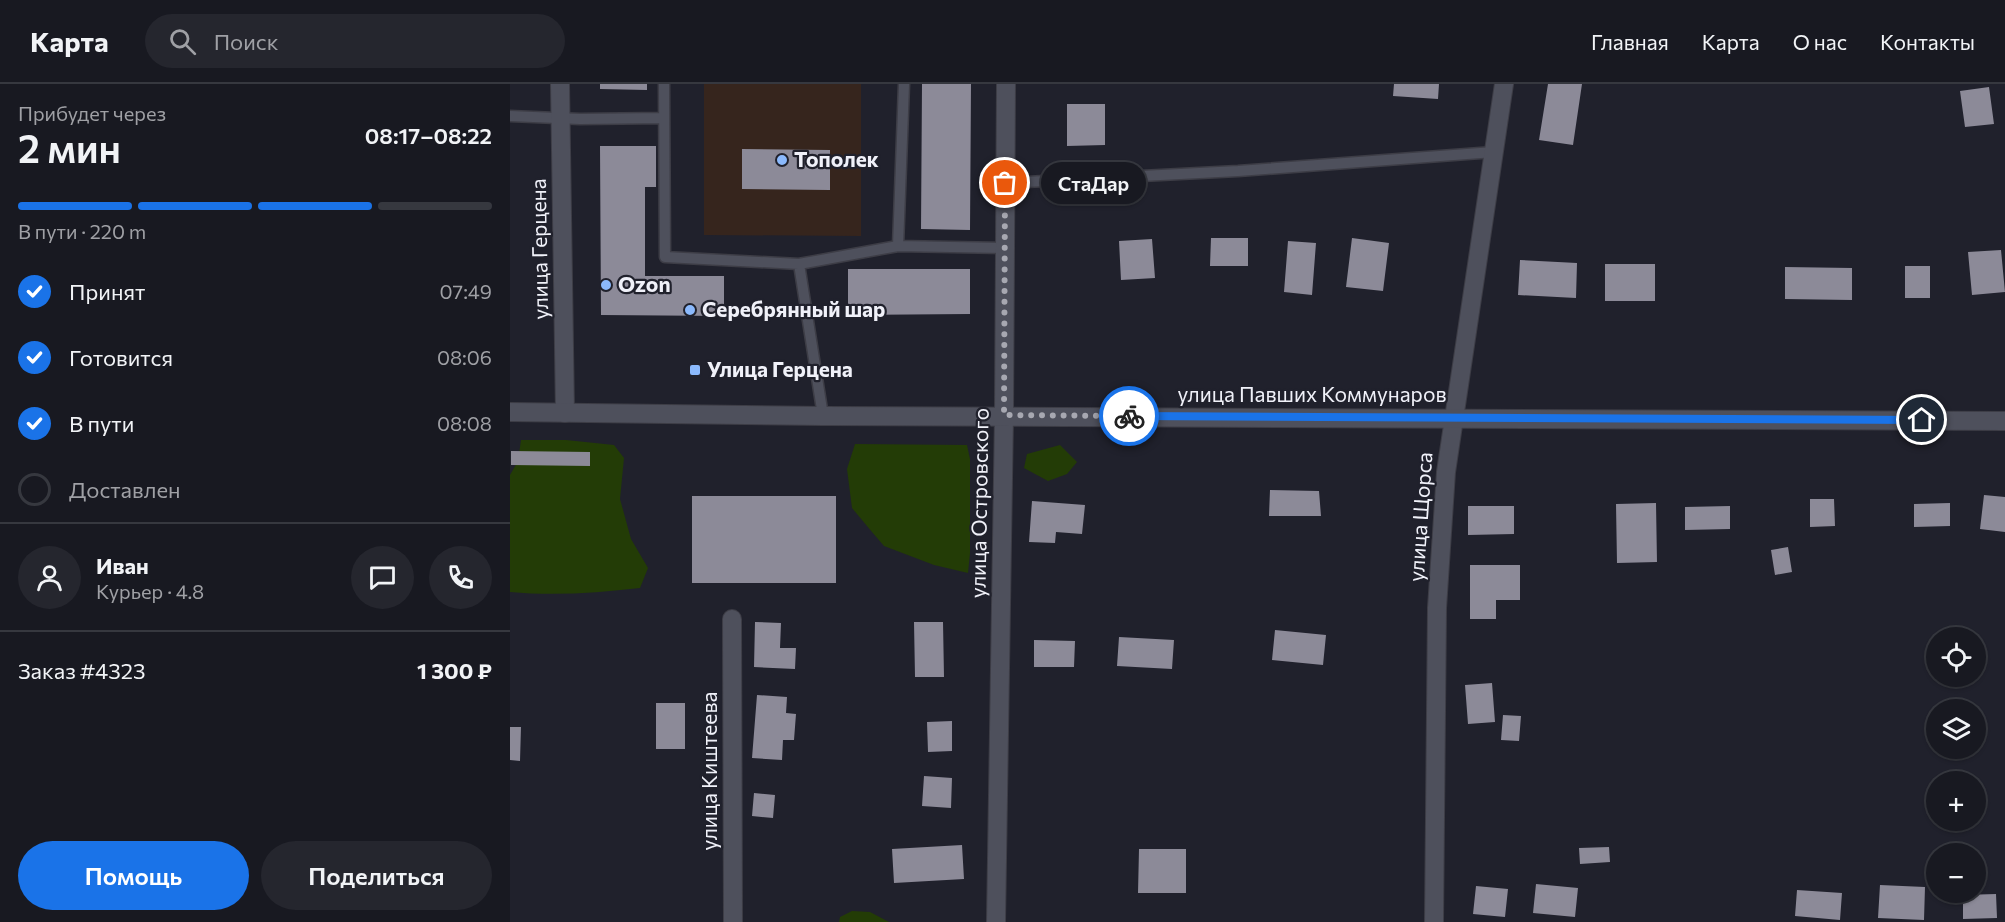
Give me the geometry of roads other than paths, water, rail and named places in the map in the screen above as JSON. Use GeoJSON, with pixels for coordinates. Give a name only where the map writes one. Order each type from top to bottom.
{"type":"FeatureCollection","features":[{"type":"Feature","properties":{"kind":"street","name":"улица Герцена"},"geometry":{"type":"LineString","coordinates":[[560,84],[565,413]]}},
{"type":"Feature","properties":{"kind":"street","name":"улица Островского"},"geometry":{"type":"LineString","coordinates":[[996,922],[1004,415],[1006,84]]}},
{"type":"Feature","properties":{"kind":"street","name":"улица Щорса"},"geometry":{"type":"LineString","coordinates":[[1434,922],[1437,608],[1446,471],[1504,84]]}},
{"type":"Feature","properties":{"kind":"street","name":"улица Павших Коммунаров"},"geometry":{"type":"LineString","coordinates":[[510,412],[823,416],[2005,421]]}},
{"type":"Feature","properties":{"kind":"street","name":"улица Киштеева"},"geometry":{"type":"LineString","coordinates":[[732,619],[733,922]]}},
{"type":"Feature","properties":{"kind":"lane"},"geometry":{"type":"LineString","coordinates":[[664,84],[665,257],[799,264],[898,246],[1004,248]]}},
{"type":"Feature","properties":{"kind":"lane"},"geometry":{"type":"LineString","coordinates":[[898,246],[904,84]]}},
{"type":"Feature","properties":{"kind":"lane"},"geometry":{"type":"LineString","coordinates":[[510,116],[580,119],[663,118]]}},
{"type":"Feature","properties":{"kind":"lane"},"geometry":{"type":"LineString","coordinates":[[1005,183],[1238,171],[1494,152]]}},
{"type":"Feature","properties":{"kind":"lane"},"geometry":{"type":"LineString","coordinates":[[799,264],[823,416]]}},
{"type":"Feature","properties":{"kind":"place","name":"Тополек"},"geometry":{"type":"Point","coordinates":[782,160]}},
{"type":"Feature","properties":{"kind":"place","name":"СтаДар"},"geometry":{"type":"Point","coordinates":[1005,183]}},
{"type":"Feature","properties":{"kind":"place","name":"Ozon"},"geometry":{"type":"Point","coordinates":[606,285]}},
{"type":"Feature","properties":{"kind":"place","name":"Серебрянный шар"},"geometry":{"type":"Point","coordinates":[690,310]}},
{"type":"Feature","properties":{"kind":"place","name":"Улица Герцена"},"geometry":{"type":"Point","coordinates":[695,370]}}]}
